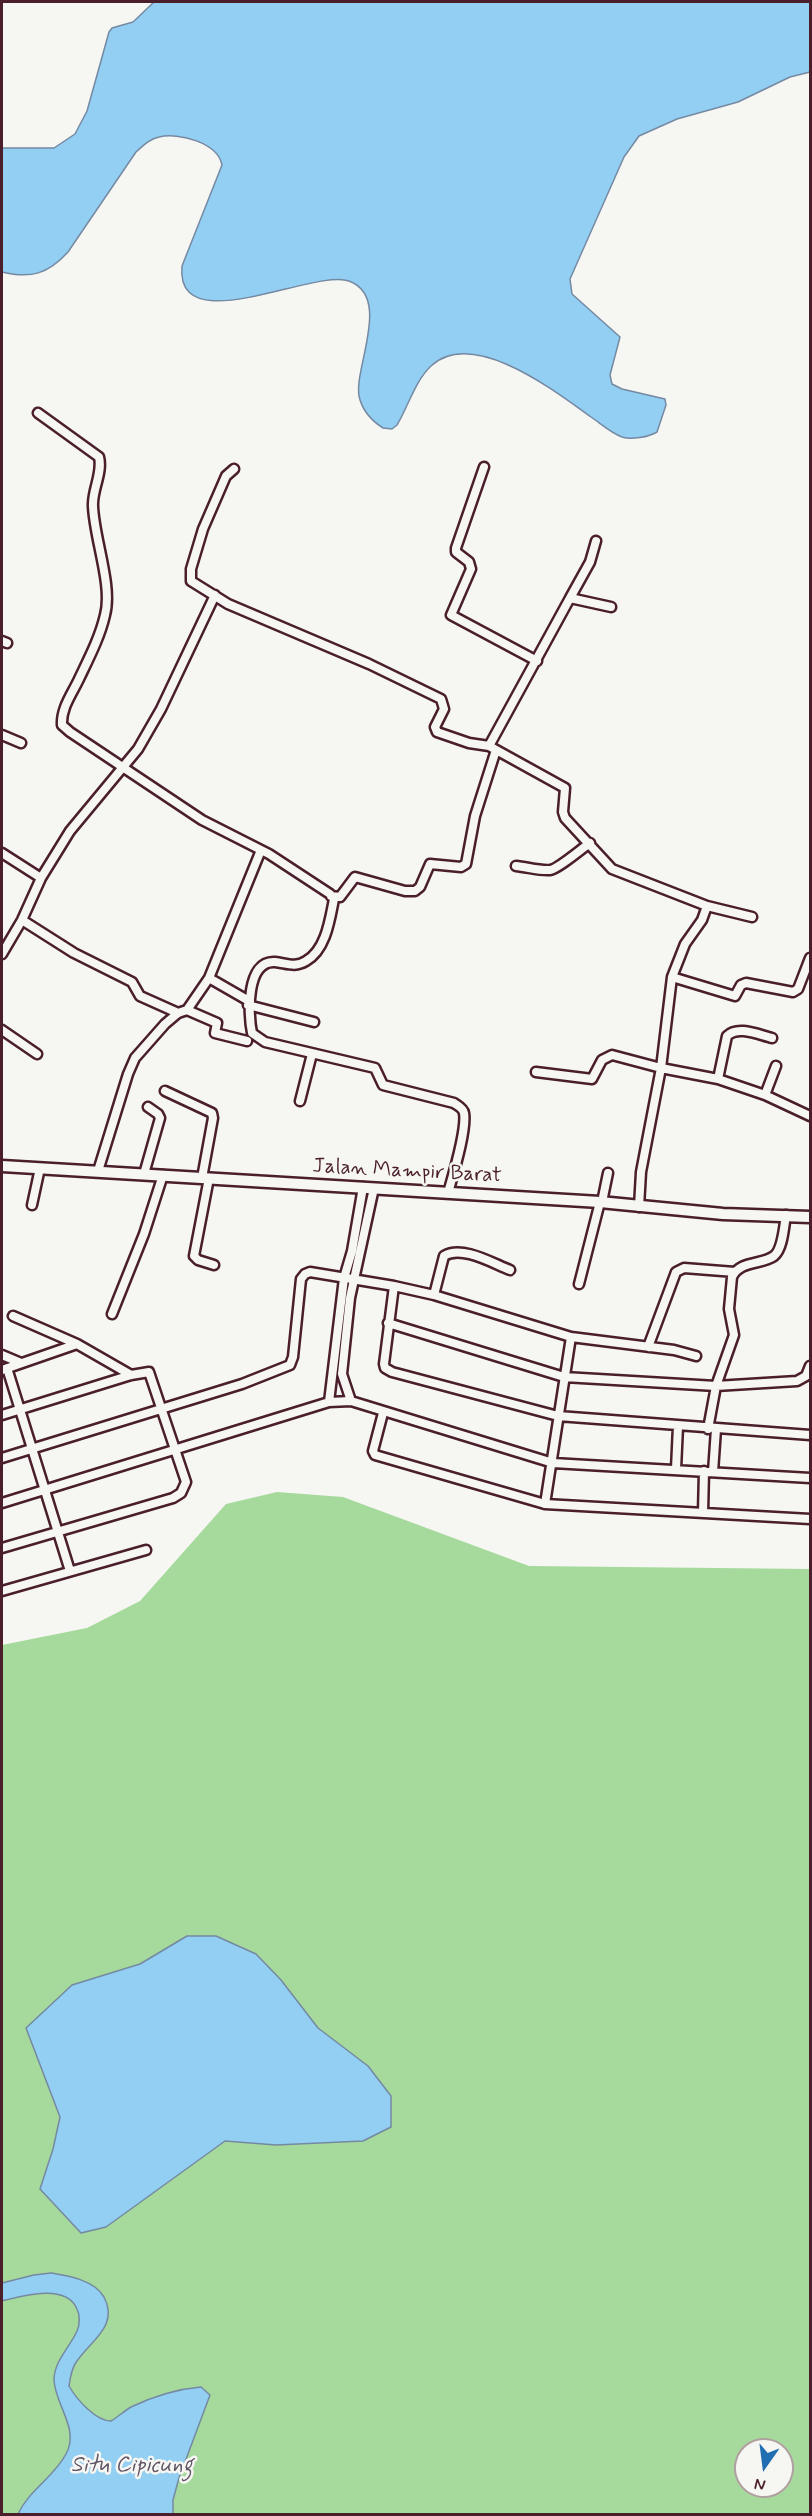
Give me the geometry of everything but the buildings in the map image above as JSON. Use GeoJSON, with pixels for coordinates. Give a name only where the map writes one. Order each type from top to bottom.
{"type":"FeatureCollection","features":[{"type":"Feature","properties":{"kind":"street"},"geometry":{"type":"LineString","coordinates":[[38,413],[99,457],[101,464],[93,491],[93,507],[106,587],[106,612],[91,651],[68,699],[62,725],[202,820],[261,850],[331,896],[340,897],[355,877],[405,891],[415,891],[430,864],[461,867],[466,864],[475,816],[493,748],[557,619],[590,562],[596,541]]}},
{"type":"Feature","properties":{"kind":"street"},"geometry":{"type":"LineString","coordinates":[[484,467],[456,548],[456,552],[469,562],[471,568],[451,615],[537,661]]}},
{"type":"Feature","properties":{"kind":"street"},"geometry":{"type":"LineString","coordinates":[[234,469],[226,476],[203,529],[190,575],[191,581],[228,604],[369,664],[441,699],[444,709],[435,727],[437,732],[493,748],[566,788],[563,812],[565,818],[612,869],[707,906],[752,917]]}},
{"type":"Feature","properties":{"kind":"street"},"geometry":{"type":"LineString","coordinates":[[2,954],[22,920],[41,878],[70,831],[138,749],[161,709],[215,595]]}},
{"type":"Feature","properties":{"kind":"street"},"geometry":{"type":"LineString","coordinates":[[570,598],[611,607]]}},
{"type":"Feature","properties":{"kind":"street"},"geometry":{"type":"LineString","coordinates":[[2,735],[21,742]]}},
{"type":"Feature","properties":{"kind":"street"},"geometry":{"type":"LineString","coordinates":[[516,866],[549,870],[557,868],[590,843]]}},
{"type":"Feature","properties":{"kind":"street"},"geometry":{"type":"LineString","coordinates":[[98,1171],[135,1058],[165,1024],[183,1012],[209,978],[261,850]]}},
{"type":"Feature","properties":{"kind":"street"},"geometry":{"type":"LineString","coordinates":[[2,853],[41,878]]}},
{"type":"Feature","properties":{"kind":"street"},"geometry":{"type":"LineString","coordinates":[[331,896],[334,899],[330,922],[315,953],[306,962],[290,966],[274,962],[266,963],[258,969],[249,1003],[252,1033],[265,1042],[375,1068],[383,1085],[454,1103],[461,1107],[464,1113],[462,1132],[448,1193]]}},
{"type":"Feature","properties":{"kind":"street"},"geometry":{"type":"LineString","coordinates":[[639,1207],[641,1173],[661,1068],[672,977],[685,944],[702,920],[707,906]]}},
{"type":"Feature","properties":{"kind":"street"},"geometry":{"type":"LineString","coordinates":[[22,920],[74,953],[132,982],[140,996],[217,1023],[215,1033],[247,1041]]}},
{"type":"Feature","properties":{"kind":"street"},"geometry":{"type":"LineString","coordinates":[[672,977],[735,996],[741,985],[746,983],[793,992],[798,989],[810,958]]}},
{"type":"Feature","properties":{"kind":"street"},"geometry":{"type":"LineString","coordinates":[[209,978],[249,1003],[314,1022]]}},
{"type":"Feature","properties":{"kind":"street"},"geometry":{"type":"LineString","coordinates":[[2,1030],[37,1054]]}},
{"type":"Feature","properties":{"kind":"street"},"geometry":{"type":"LineString","coordinates":[[718,1079],[727,1036],[732,1031],[740,1030],[772,1038]]}},
{"type":"Feature","properties":{"kind":"street"},"geometry":{"type":"LineString","coordinates":[[300,1101],[312,1054]]}},
{"type":"Feature","properties":{"kind":"street"},"geometry":{"type":"LineString","coordinates":[[536,1072],[592,1079],[602,1060],[612,1055],[661,1068],[718,1079],[765,1095],[810,1116]]}},
{"type":"Feature","properties":{"kind":"street"},"geometry":{"type":"LineString","coordinates":[[765,1095],[776,1066]]}},
{"type":"Feature","properties":{"kind":"street"},"geometry":{"type":"LineString","coordinates":[[165,1091],[212,1113],[194,1256],[198,1260],[214,1265]]}},
{"type":"Feature","properties":{"kind":"street"},"geometry":{"type":"LineString","coordinates":[[144,1174],[160,1118],[148,1107]]}},
{"type":"Feature","properties":{"kind":"street","name":"Jalan Mampir Barat"},"geometry":{"type":"LineString","coordinates":[[2,1166],[601,1202],[723,1214],[810,1217]]}},
{"type":"Feature","properties":{"kind":"street"},"geometry":{"type":"LineString","coordinates":[[32,1205],[40,1168]]}},
{"type":"Feature","properties":{"kind":"street"},"geometry":{"type":"LineString","coordinates":[[579,1284],[608,1173]]}},
{"type":"Feature","properties":{"kind":"street"},"geometry":{"type":"LineString","coordinates":[[112,1314],[144,1234],[163,1175]]}},
{"type":"Feature","properties":{"kind":"street"},"geometry":{"type":"LineString","coordinates":[[329,1402],[338,1374],[348,1279],[369,1188]]}},
{"type":"Feature","properties":{"kind":"street"},"geometry":{"type":"LineString","coordinates":[[648,1347],[676,1272],[680,1269],[735,1272],[745,1266],[773,1257],[780,1247],[786,1215]]}},
{"type":"Feature","properties":{"kind":"street"},"geometry":{"type":"LineString","coordinates":[[434,1295],[444,1256],[449,1253],[474,1257],[510,1270]]}},
{"type":"Feature","properties":{"kind":"street"},"geometry":{"type":"LineString","coordinates":[[2,1458],[242,1384],[290,1365],[293,1357],[301,1279],[310,1272],[434,1295],[571,1337],[696,1356]]}},
{"type":"Feature","properties":{"kind":"street"},"geometry":{"type":"LineString","coordinates":[[703,1513],[716,1386],[734,1335],[729,1309],[735,1272]]}},
{"type":"Feature","properties":{"kind":"street"},"geometry":{"type":"LineString","coordinates":[[394,1286],[384,1364],[388,1370],[558,1416],[810,1435]]}},
{"type":"Feature","properties":{"kind":"street"},"geometry":{"type":"LineString","coordinates":[[13,1316],[77,1344],[131,1375]]}},
{"type":"Feature","properties":{"kind":"street"},"geometry":{"type":"LineString","coordinates":[[388,1323],[564,1377],[716,1386],[797,1381],[806,1376],[810,1366]]}},
{"type":"Feature","properties":{"kind":"street"},"geometry":{"type":"LineString","coordinates":[[545,1504],[571,1337]]}},
{"type":"Feature","properties":{"kind":"street"},"geometry":{"type":"LineString","coordinates":[[70,1571],[20,1409],[4,1369],[77,1344]]}},
{"type":"Feature","properties":{"kind":"street"},"geometry":{"type":"LineString","coordinates":[[2,1355],[21,1363]]}},
{"type":"Feature","properties":{"kind":"street"},"geometry":{"type":"LineString","coordinates":[[2,1414],[131,1375],[149,1372],[186,1482],[181,1493],[173,1498],[2,1548]]}},
{"type":"Feature","properties":{"kind":"street"},"geometry":{"type":"LineString","coordinates":[[338,1374],[351,1401]]}},
{"type":"Feature","properties":{"kind":"street"},"geometry":{"type":"LineString","coordinates":[[2,1503],[329,1402],[351,1401],[383,1413],[553,1463],[810,1478]]}},
{"type":"Feature","properties":{"kind":"street"},"geometry":{"type":"LineString","coordinates":[[383,1413],[373,1451],[375,1455],[545,1504],[810,1519]]}},
{"type":"Feature","properties":{"kind":"street"},"geometry":{"type":"LineString","coordinates":[[676,1469],[678,1426]]}},
{"type":"Feature","properties":{"kind":"street"},"geometry":{"type":"LineString","coordinates":[[2,1591],[146,1550]]}},
{"type":"Feature","properties":{"kind":"green space"},"geometry":{"type":"Polygon","coordinates":[[[277,1492],[343,1497],[529,1566],[810,1569],[810,2514],[2,2514],[2,1645],[87,1628],[140,1601],[226,1504],[277,1492]]]}},
{"type":"Feature","properties":{"kind":"water"},"geometry":{"type":"Polygon","coordinates":[[[154,2],[810,2],[810,72],[790,77],[738,102],[677,119],[639,136],[624,157],[570,279],[572,294],[620,337],[610,375],[612,384],[622,389],[665,399],[666,405],[657,432],[640,438],[622,437],[557,393],[514,368],[491,358],[469,354],[448,356],[431,366],[416,387],[397,425],[392,429],[383,428],[368,415],[359,396],[370,317],[368,302],[362,289],[349,281],[332,280],[223,301],[200,299],[186,288],[182,266],[222,165],[219,157],[206,145],[187,138],[167,136],[155,138],[136,152],[68,252],[53,265],[30,275],[2,272],[2,148],[54,148],[75,134],[87,111],[109,32],[112,28],[133,22],[154,2]]]}},
{"type":"Feature","properties":{"kind":"water"},"geometry":{"type":"Polygon","coordinates":[[[187,1936],[216,1936],[256,1954],[281,1980],[318,2028],[368,2066],[391,2096],[391,2127],[363,2141],[276,2145],[225,2141],[106,2227],[81,2233],[40,2189],[53,2149],[60,2117],[26,2028],[72,1985],[140,1964],[187,1936]]]}},
{"type":"Feature","properties":{"kind":"water","name":"Situ Cipicung"},"geometry":{"type":"Polygon","coordinates":[[[51,2273],[94,2286],[104,2297],[108,2308],[105,2326],[75,2364],[69,2386],[93,2414],[111,2421],[131,2407],[156,2397],[192,2388],[201,2387],[210,2395],[179,2478],[173,2500],[173,2514],[18,2514],[28,2498],[55,2470],[70,2445],[69,2426],[58,2399],[54,2380],[59,2360],[77,2331],[79,2317],[71,2301],[54,2294],[32,2294],[2,2301],[2,2283],[51,2273]]]}}]}
